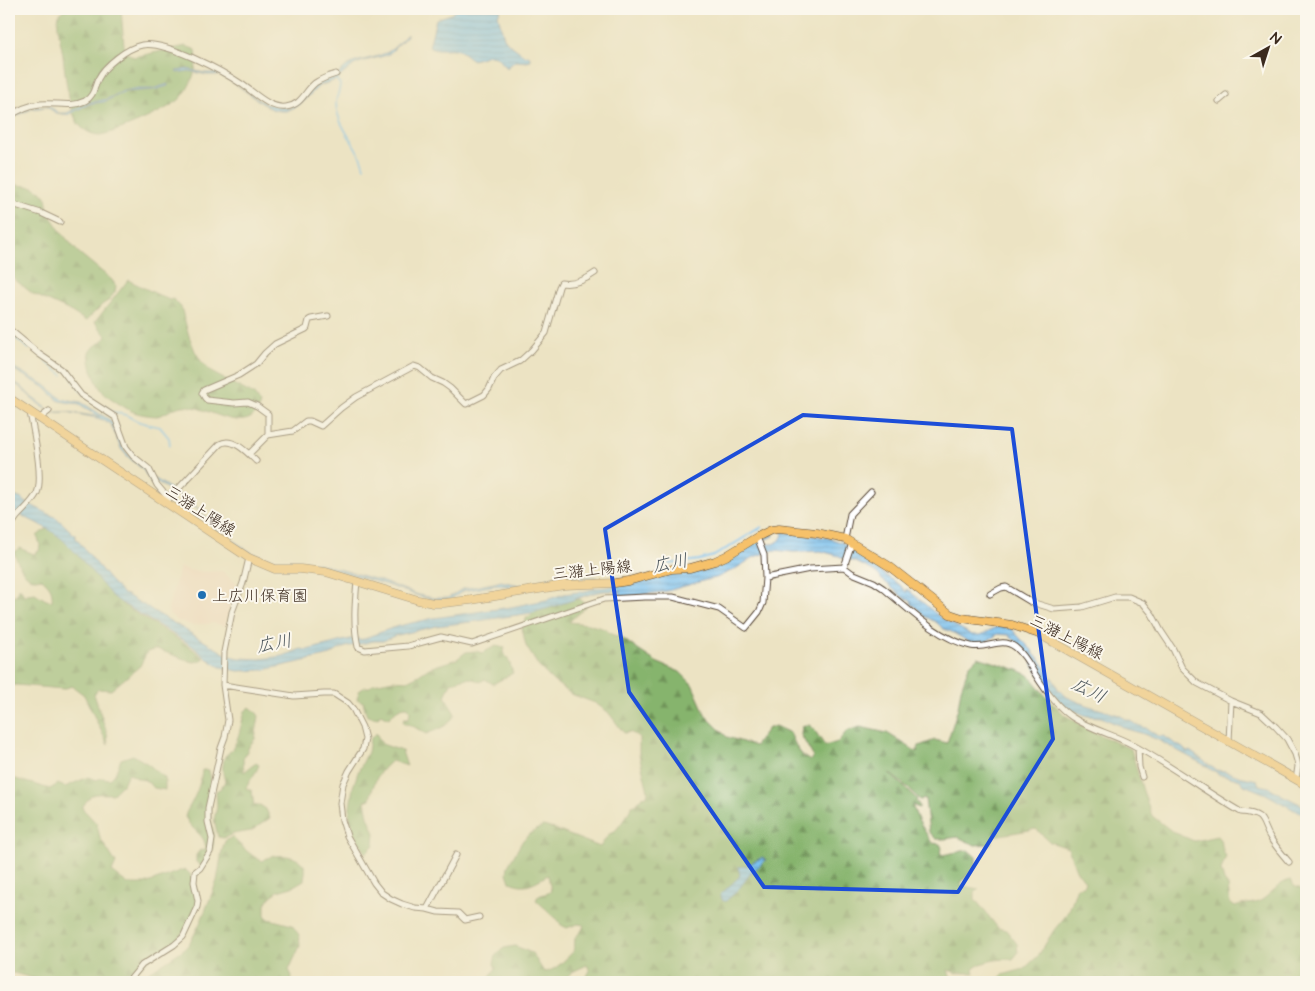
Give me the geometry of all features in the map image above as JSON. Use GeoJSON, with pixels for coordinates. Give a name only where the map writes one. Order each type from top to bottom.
{"type":"FeatureCollection","features":[{"type":"Feature","properties":{"kind":"main road","name":"三潴上陽線"},"geometry":{"type":"LineString","coordinates":[[9,398],[167,501],[249,558],[276,569],[326,572],[433,603],[471,600],[564,585],[615,583],[672,569],[701,566],[726,556],[771,530],[779,529],[817,533],[850,543],[889,566],[950,614],[962,618],[1012,625],[1039,634],[1306,785]]}},
{"type":"Feature","properties":{"kind":"street"},"geometry":{"type":"LineString","coordinates":[[9,117],[28,107],[40,104],[76,105],[87,100],[95,92],[98,78],[111,63],[127,51],[143,45],[159,45],[202,61],[223,72],[269,103],[280,107],[289,106],[302,100],[316,82],[336,74]]}},
{"type":"Feature","properties":{"kind":"street"},"geometry":{"type":"LineString","coordinates":[[1219,100],[1226,95]]}},
{"type":"Feature","properties":{"kind":"street"},"geometry":{"type":"LineString","coordinates":[[9,203],[60,222]]}},
{"type":"Feature","properties":{"kind":"street"},"geometry":{"type":"LineString","coordinates":[[249,454],[268,435],[293,432],[306,421],[321,426],[356,397],[414,366],[450,388],[466,404],[484,395],[501,370],[525,358],[546,333],[561,283],[573,285],[595,273]]}},
{"type":"Feature","properties":{"kind":"street"},"geometry":{"type":"LineString","coordinates":[[268,435],[268,414],[256,406],[248,402],[234,403],[207,400],[202,393],[204,390],[239,376],[256,364],[275,344],[306,329],[309,320],[328,316]]}},
{"type":"Feature","properties":{"kind":"street"},"geometry":{"type":"LineString","coordinates":[[9,329],[39,354],[61,369],[81,395],[115,417],[126,447],[133,456],[149,469],[167,501],[220,444],[225,441],[231,441],[256,461]]}},
{"type":"Feature","properties":{"kind":"street"},"geometry":{"type":"LineString","coordinates":[[39,418],[49,411]]}},
{"type":"Feature","properties":{"kind":"street"},"geometry":{"type":"LineString","coordinates":[[9,530],[31,502],[40,482],[36,440],[30,412]]}},
{"type":"Feature","properties":{"kind":"street"},"geometry":{"type":"LineString","coordinates":[[844,567],[850,543],[850,514],[871,492]]}},
{"type":"Feature","properties":{"kind":"street"},"geometry":{"type":"LineString","coordinates":[[357,581],[354,612],[356,637],[358,647],[365,650],[408,646],[441,637],[472,644],[604,599],[674,597],[719,609],[746,628],[759,612],[763,603],[764,556],[757,539]]}},
{"type":"Feature","properties":{"kind":"street"},"geometry":{"type":"LineString","coordinates":[[128,982],[142,965],[174,945],[183,937],[197,907],[198,901],[194,882],[195,872],[200,868],[210,852],[212,839],[208,822],[208,808],[228,720],[223,685],[224,652],[232,612],[243,583],[249,558]]}},
{"type":"Feature","properties":{"kind":"street"},"geometry":{"type":"LineString","coordinates":[[765,578],[810,569],[844,567],[883,588],[936,631],[972,646],[979,647],[1002,642],[1015,647],[1027,661],[1048,693],[1072,718],[1138,748],[1241,812],[1257,815],[1263,820],[1270,837],[1289,862]]}},
{"type":"Feature","properties":{"kind":"street"},"geometry":{"type":"LineString","coordinates":[[990,594],[1006,587],[1031,602],[1054,609],[1082,607],[1115,597],[1129,597],[1143,603],[1152,614],[1182,668],[1197,683],[1231,701],[1261,713],[1287,739],[1297,761],[1296,780]]}},
{"type":"Feature","properties":{"kind":"street"},"geometry":{"type":"LineString","coordinates":[[223,685],[294,696],[334,694],[348,703],[362,727],[365,739],[363,749],[348,771],[343,784],[340,803],[342,820],[347,836],[374,883],[382,893],[402,904],[416,908],[427,908],[438,912],[458,913],[465,920],[479,917]]}},
{"type":"Feature","properties":{"kind":"street"},"geometry":{"type":"LineString","coordinates":[[1229,742],[1231,701]]}},
{"type":"Feature","properties":{"kind":"street"},"geometry":{"type":"LineString","coordinates":[[1138,748],[1139,767],[1142,777]]}},
{"type":"Feature","properties":{"kind":"street"},"geometry":{"type":"LineString","coordinates":[[427,908],[456,855]]}},
{"type":"Feature","properties":{"kind":"highlighted area"},"geometry":{"type":"Polygon","coordinates":[[[803,415],[1012,429],[1053,739],[958,892],[764,887],[629,692],[605,529],[803,415]]]}},
{"type":"Feature","properties":{"kind":"shaded area","name":"上広川保育園"},"geometry":{"type":"Polygon","coordinates":[[[180,567],[205,572],[222,571],[236,583],[225,626],[214,623],[187,624],[178,621],[169,614],[168,608],[180,567]]]}},
{"type":"Feature","properties":{"kind":"green space"},"geometry":{"type":"Polygon","coordinates":[[[64,9],[121,9],[124,46],[126,52],[134,57],[186,46],[196,50],[195,69],[191,82],[184,94],[174,104],[165,109],[118,130],[100,135],[84,130],[76,120],[73,112],[66,82],[58,24],[59,15],[64,9]]]}},
{"type":"Feature","properties":{"kind":"green space"},"geometry":{"type":"Polygon","coordinates":[[[11,184],[34,187],[46,196],[48,212],[61,232],[78,252],[112,280],[116,286],[115,292],[108,301],[86,321],[70,311],[33,294],[9,275],[9,187],[11,184]]]}},
{"type":"Feature","properties":{"kind":"green space"},"geometry":{"type":"Polygon","coordinates":[[[128,280],[169,300],[173,299],[181,307],[189,336],[201,361],[211,372],[254,395],[260,404],[255,415],[247,419],[237,420],[182,406],[157,416],[145,415],[127,409],[102,391],[92,371],[89,351],[107,337],[95,322],[128,280]]]}},
{"type":"Feature","properties":{"kind":"green space"},"geometry":{"type":"Polygon","coordinates":[[[51,527],[96,570],[106,587],[123,605],[189,646],[204,658],[202,661],[193,662],[156,649],[147,652],[140,666],[111,690],[98,689],[94,694],[107,733],[108,745],[84,695],[72,686],[63,689],[9,686],[9,593],[16,596],[18,589],[21,589],[25,597],[27,594],[35,593],[46,600],[52,601],[52,593],[48,585],[41,578],[33,579],[26,575],[14,553],[19,548],[34,554],[39,551],[40,545],[37,536],[51,527]]]}},
{"type":"Feature","properties":{"kind":"green space"},"geometry":{"type":"Polygon","coordinates":[[[580,599],[587,605],[569,622],[588,624],[605,629],[611,634],[622,638],[656,662],[680,672],[692,684],[706,716],[727,737],[755,746],[767,729],[775,726],[790,733],[797,748],[810,761],[813,756],[801,735],[802,727],[809,725],[825,746],[838,742],[847,731],[860,727],[887,733],[917,752],[919,746],[935,740],[947,743],[969,666],[978,657],[1029,675],[1043,693],[1065,715],[1089,730],[1131,749],[1152,816],[1173,832],[1194,841],[1217,836],[1226,856],[1221,870],[1224,881],[1228,886],[1230,903],[1235,907],[1262,900],[1280,885],[1291,880],[1294,886],[1306,891],[1306,982],[997,982],[1002,975],[1024,969],[1038,956],[1070,908],[1077,887],[1083,886],[1085,881],[1076,870],[1068,848],[1050,842],[1036,829],[994,836],[991,844],[975,845],[958,837],[936,839],[929,832],[925,799],[920,800],[889,773],[917,799],[919,808],[912,805],[918,820],[932,843],[940,844],[942,855],[968,850],[976,857],[976,865],[961,883],[962,886],[979,889],[975,893],[975,899],[998,928],[1006,930],[1017,944],[1018,953],[1013,959],[987,962],[973,969],[974,973],[957,973],[948,970],[952,982],[582,982],[590,971],[587,965],[572,972],[562,982],[487,982],[496,968],[494,964],[496,955],[504,948],[515,946],[532,953],[544,972],[552,969],[574,951],[575,938],[584,925],[578,924],[567,928],[561,925],[536,900],[538,896],[551,891],[548,875],[534,883],[525,885],[510,882],[507,873],[508,866],[523,840],[543,826],[600,847],[608,835],[616,830],[632,806],[638,804],[646,807],[637,803],[642,797],[647,796],[648,791],[639,754],[639,737],[630,732],[624,733],[608,712],[595,703],[571,694],[553,681],[539,667],[526,646],[522,628],[527,617],[546,606],[580,599]]]}},
{"type":"Feature","properties":{"kind":"green space"},"geometry":{"type":"Polygon","coordinates":[[[496,646],[505,648],[503,653],[508,658],[513,673],[493,684],[485,679],[480,682],[469,678],[451,683],[445,696],[455,714],[446,725],[426,734],[411,725],[405,724],[403,721],[404,718],[409,718],[410,711],[408,707],[397,710],[389,718],[380,714],[378,718],[367,716],[363,702],[357,699],[359,691],[365,687],[393,680],[407,681],[429,668],[457,659],[466,652],[476,651],[482,653],[496,646]]]}},
{"type":"Feature","properties":{"kind":"green space"},"geometry":{"type":"Polygon","coordinates":[[[250,707],[259,716],[255,739],[243,759],[244,772],[256,763],[259,765],[246,788],[252,791],[254,806],[260,805],[266,809],[270,818],[251,831],[233,834],[224,838],[218,837],[214,819],[217,807],[216,791],[221,788],[225,781],[223,763],[225,756],[236,742],[245,711],[250,707]]]}},
{"type":"Feature","properties":{"kind":"green space"},"geometry":{"type":"Polygon","coordinates":[[[376,733],[382,744],[402,751],[407,766],[392,761],[387,764],[377,777],[370,799],[365,801],[368,816],[375,833],[374,845],[366,853],[353,832],[349,814],[353,787],[358,772],[368,752],[370,739],[376,733]]]}},
{"type":"Feature","properties":{"kind":"green space"},"geometry":{"type":"Polygon","coordinates":[[[133,755],[165,778],[165,790],[154,788],[145,780],[128,773],[123,784],[113,794],[91,796],[82,808],[97,824],[100,838],[116,863],[112,872],[128,884],[145,884],[185,869],[190,874],[198,893],[198,906],[189,925],[173,944],[152,957],[124,982],[47,982],[9,973],[9,777],[50,789],[58,784],[65,787],[88,777],[96,780],[102,778],[110,779],[115,774],[121,759],[133,755]]]}},
{"type":"Feature","properties":{"kind":"green space"},"geometry":{"type":"Polygon","coordinates":[[[202,770],[209,770],[211,779],[210,819],[214,834],[209,860],[202,867],[196,862],[196,855],[200,850],[205,851],[205,843],[185,817],[197,791],[202,770]]]}},
{"type":"Feature","properties":{"kind":"green space"},"geometry":{"type":"Polygon","coordinates":[[[232,837],[259,860],[263,861],[272,856],[292,857],[302,863],[305,868],[304,880],[292,887],[278,891],[270,897],[265,906],[265,915],[269,919],[292,925],[299,935],[300,946],[289,970],[292,976],[291,982],[141,982],[149,972],[189,945],[217,881],[225,841],[232,837]]]}},
{"type":"Feature","properties":{"kind":"water"},"geometry":{"type":"Polygon","coordinates":[[[457,9],[501,9],[498,15],[504,38],[524,55],[529,56],[531,60],[528,62],[515,61],[507,68],[496,56],[489,55],[473,60],[458,50],[429,47],[436,19],[451,14],[457,9]]]}},
{"type":"Feature","properties":{"kind":"water"},"geometry":{"type":"Polygon","coordinates":[[[407,34],[389,54],[354,65],[336,80],[319,86],[299,105],[287,111],[274,110],[266,106],[234,83],[219,75],[207,75],[189,71],[177,73],[176,71],[188,69],[205,73],[219,73],[266,104],[290,108],[316,85],[338,76],[346,66],[387,53],[407,34]]]}},
{"type":"Feature","properties":{"kind":"water"},"geometry":{"type":"Polygon","coordinates":[[[168,84],[168,86],[154,90],[125,92],[104,102],[89,104],[68,115],[56,113],[47,107],[32,109],[9,121],[15,114],[35,107],[49,106],[59,113],[67,113],[89,102],[107,99],[123,91],[152,89],[168,84]]]}},
{"type":"Feature","properties":{"kind":"water"},"geometry":{"type":"Polygon","coordinates":[[[9,365],[45,385],[62,399],[81,402],[110,420],[114,424],[123,448],[145,469],[150,477],[195,505],[219,531],[252,553],[289,564],[318,563],[434,598],[448,598],[462,589],[501,581],[525,586],[558,575],[597,577],[597,579],[568,577],[525,588],[496,585],[463,591],[450,600],[436,600],[316,565],[281,565],[249,554],[217,531],[196,508],[152,480],[166,498],[199,519],[198,521],[161,496],[143,470],[121,449],[111,425],[104,420],[67,412],[100,417],[79,404],[59,401],[44,387],[9,367],[9,365]]]}},
{"type":"Feature","properties":{"kind":"water"},"geometry":{"type":"Polygon","coordinates":[[[9,379],[21,386],[52,412],[67,412],[51,413],[20,387],[9,381],[9,379]]]}},
{"type":"Feature","properties":{"kind":"water"},"geometry":{"type":"Polygon","coordinates":[[[9,494],[57,518],[76,536],[109,579],[124,595],[229,656],[240,658],[260,659],[283,656],[301,649],[307,650],[354,638],[364,639],[398,626],[434,618],[511,607],[546,600],[564,594],[607,587],[669,573],[700,571],[719,564],[753,542],[757,542],[773,533],[774,536],[763,542],[764,544],[776,543],[783,534],[780,531],[829,538],[843,543],[878,562],[877,565],[882,573],[900,585],[906,592],[907,589],[941,618],[972,635],[981,635],[999,626],[1011,628],[1032,650],[1033,654],[1039,658],[1058,689],[1067,697],[1119,715],[1158,736],[1163,736],[1187,752],[1190,751],[1216,770],[1257,780],[1259,785],[1269,787],[1306,807],[1306,814],[1244,785],[1240,780],[1220,775],[1158,740],[1126,729],[1101,717],[1087,716],[1075,711],[1071,713],[1048,689],[1033,665],[1029,653],[1009,635],[998,634],[986,643],[976,645],[969,643],[924,616],[912,605],[911,601],[899,594],[874,571],[854,561],[821,551],[793,552],[774,550],[754,557],[716,578],[663,592],[621,597],[620,591],[604,591],[531,613],[436,626],[394,636],[383,641],[346,647],[331,655],[264,670],[238,671],[220,667],[191,645],[120,602],[111,595],[62,539],[50,530],[9,509],[9,494]]]}},
{"type":"Feature","properties":{"kind":"water"},"geometry":{"type":"Polygon","coordinates":[[[763,857],[766,860],[750,874],[738,890],[726,901],[723,901],[720,895],[740,875],[738,867],[745,866],[763,857]]]}},
{"type":"Feature","properties":{"kind":"waterway"},"geometry":{"type":"LineString","coordinates":[[335,78],[340,84],[336,101],[337,112],[358,151],[364,167]]}},
{"type":"Feature","properties":{"kind":"waterway"},"geometry":{"type":"LineString","coordinates":[[9,333],[29,349]]}},
{"type":"Feature","properties":{"kind":"waterway"},"geometry":{"type":"LineString","coordinates":[[45,361],[63,375]]}},
{"type":"Feature","properties":{"kind":"waterway"},"geometry":{"type":"LineString","coordinates":[[58,363],[66,371]]}},
{"type":"Feature","properties":{"kind":"waterway"},"geometry":{"type":"LineString","coordinates":[[71,376],[84,393]]}},
{"type":"Feature","properties":{"kind":"waterway"},"geometry":{"type":"LineString","coordinates":[[85,394],[94,399]]}},
{"type":"Feature","properties":{"kind":"waterway"},"geometry":{"type":"LineString","coordinates":[[105,406],[112,412],[160,427],[169,438],[170,445]]}},
{"type":"Feature","properties":{"kind":"waterway","name":"広川"},"geometry":{"type":"LineString","coordinates":[[669,564],[714,556],[762,527]]}},
{"type":"Feature","properties":{"kind":"place","name":"上広川保育園"},"geometry":{"type":"Point","coordinates":[202,595]}}]}
